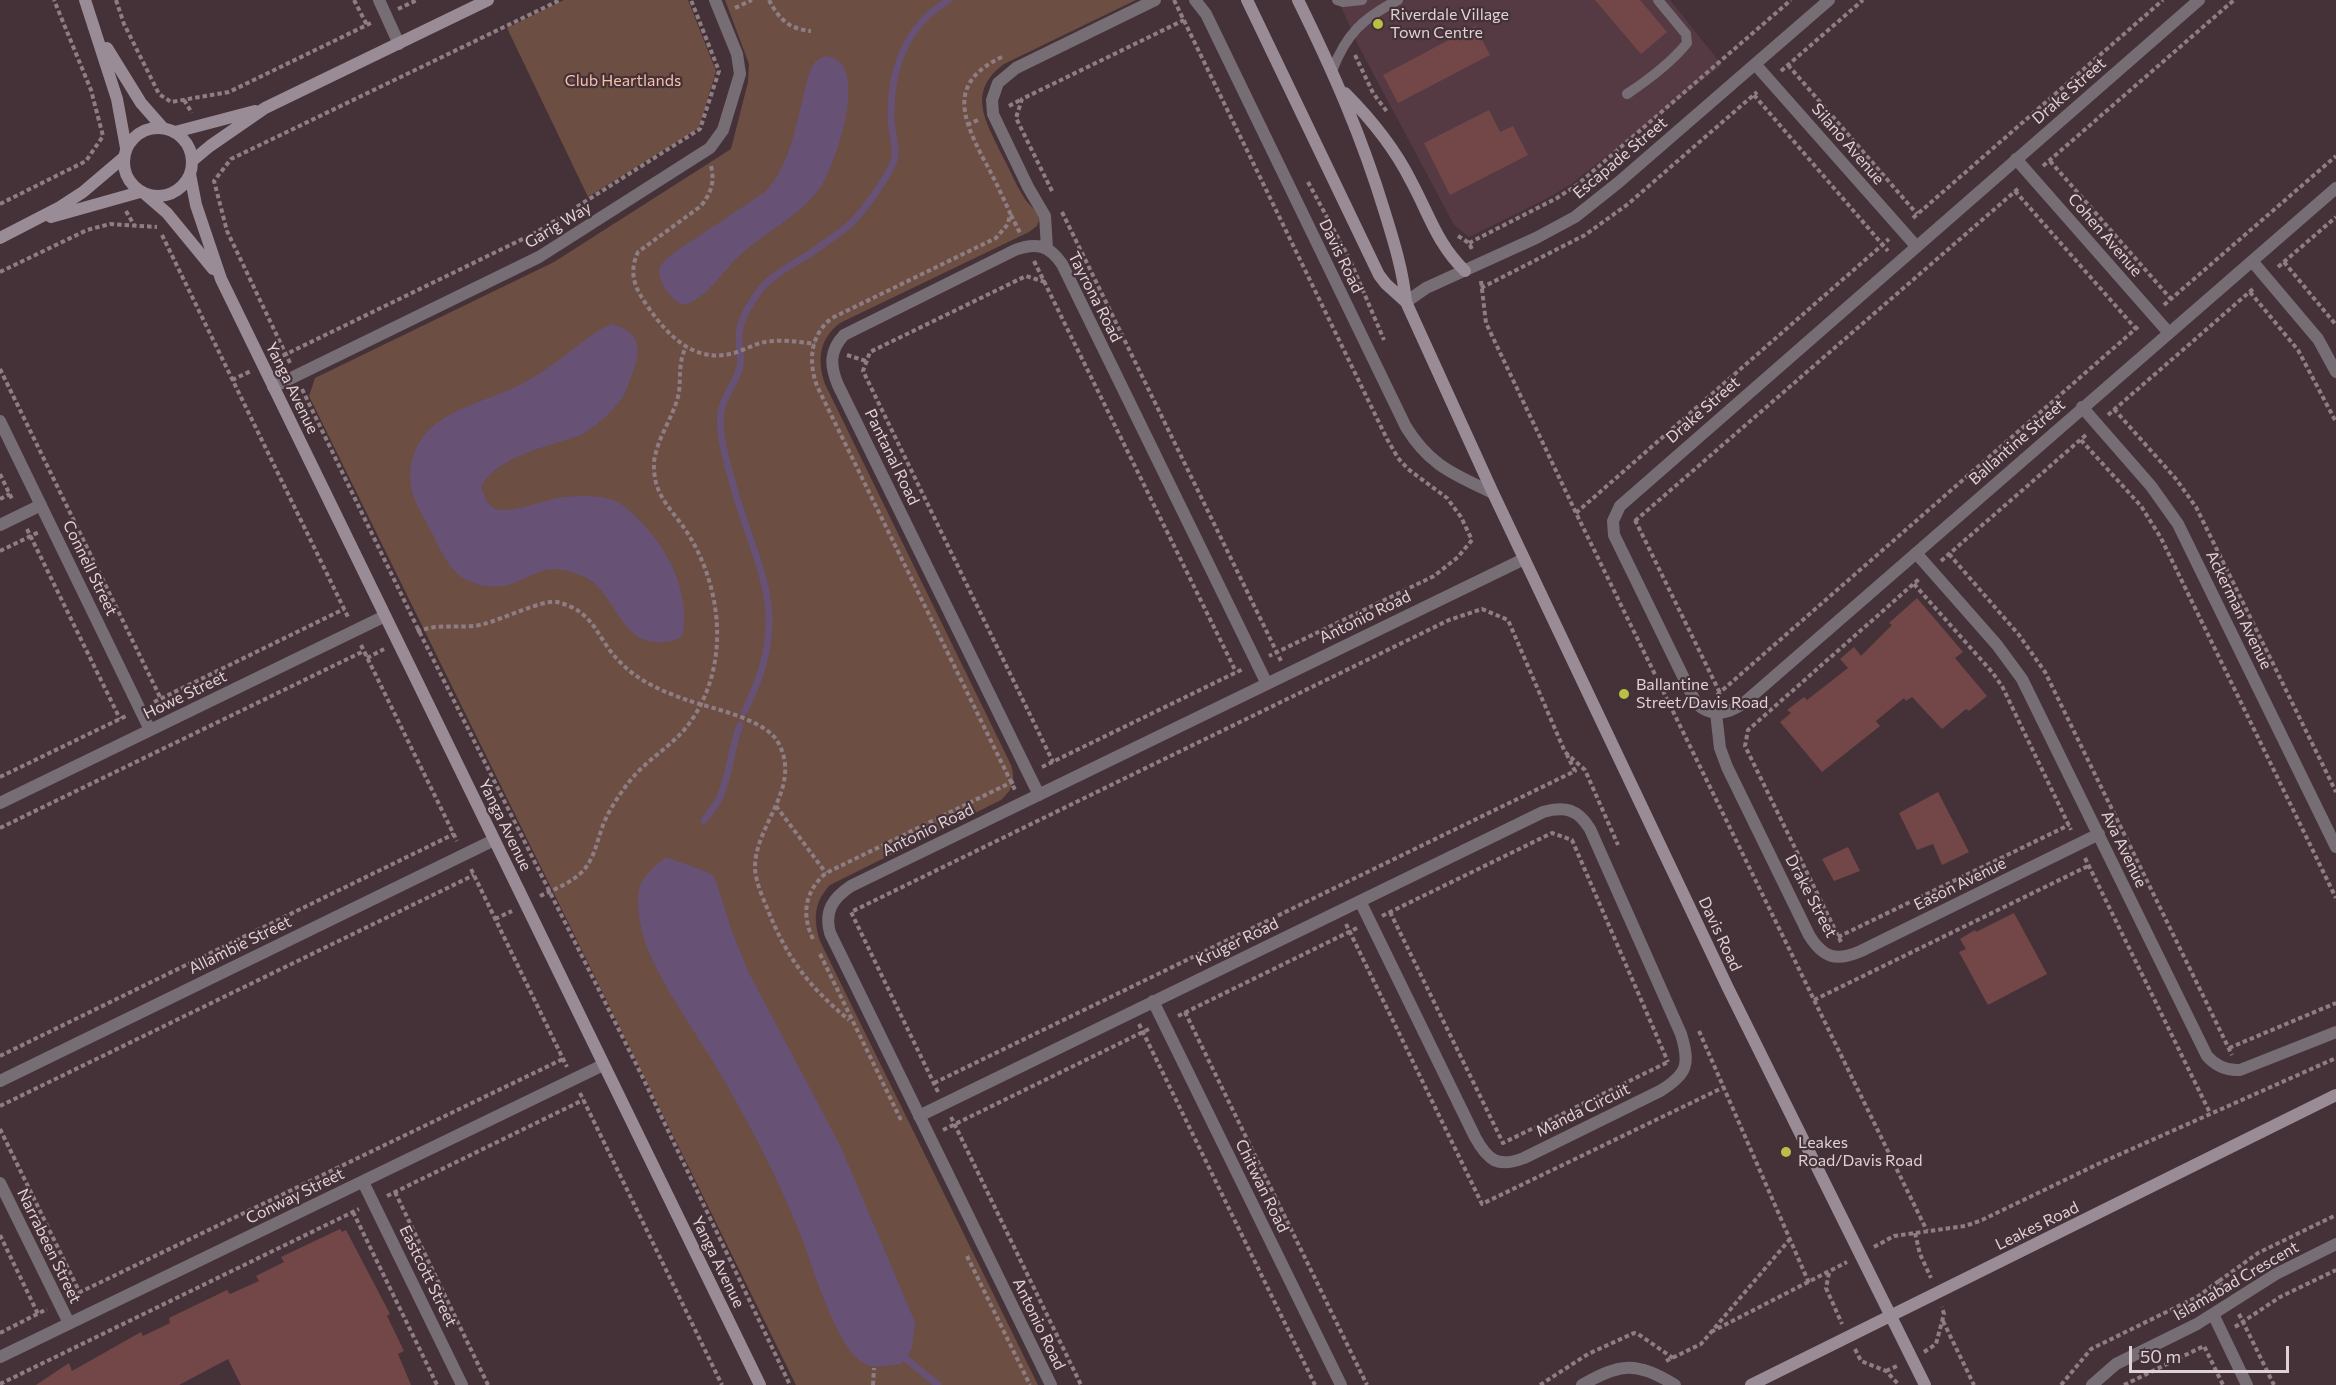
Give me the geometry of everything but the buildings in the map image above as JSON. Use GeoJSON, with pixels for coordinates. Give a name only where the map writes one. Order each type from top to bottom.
{"type":"FeatureCollection","features":[{"type":"Feature","properties":{"kind":"street"},"geometry":{"type":"LineString","coordinates":[[85,0],[117,99],[128,179],[142,192],[154,196],[175,192],[184,184],[191,168],[219,139],[266,108],[488,0]]}},
{"type":"Feature","properties":{"kind":"street"},"geometry":{"type":"LineString","coordinates":[[379,0],[399,44]]}},
{"type":"Feature","properties":{"kind":"street","name":"Garig Way"},"geometry":{"type":"LineString","coordinates":[[273,387],[538,257],[704,152],[718,140],[740,74],[736,54],[715,0]]}},
{"type":"Feature","properties":{"kind":"street","name":"Tayrona Road"},"geometry":{"type":"LineString","coordinates":[[1155,0],[1016,68],[998,83],[992,100],[993,114],[1028,187],[1045,216],[1047,248],[1062,264],[1267,684]]}},
{"type":"Feature","properties":{"kind":"street","name":"Davis Road"},"geometry":{"type":"LineString","coordinates":[[1195,0],[1206,14],[1406,428],[1417,445],[1439,466],[1493,493]]}},
{"type":"Feature","properties":{"kind":"street","name":"Davis Road"},"geometry":{"type":"LineString","coordinates":[[1247,0],[1379,275],[1406,302]]}},
{"type":"Feature","properties":{"kind":"street","name":"Davis Road"},"geometry":{"type":"LineString","coordinates":[[1298,0],[1340,87],[1359,134],[1404,274],[1406,302],[1493,493],[1728,988],[1925,1385]]}},
{"type":"Feature","properties":{"kind":"street","name":"Escapade Street"},"geometry":{"type":"LineString","coordinates":[[1406,302],[1426,288],[1480,265],[1575,217],[1619,182],[1829,0]]}},
{"type":"Feature","properties":{"kind":"street","name":"Drake Street"},"geometry":{"type":"LineString","coordinates":[[1701,707],[1693,697],[1614,535],[1612,529],[1616,513],[1626,500],[2199,0]]}},
{"type":"Feature","properties":{"kind":"street"},"geometry":{"type":"LineString","coordinates":[[94,26],[133,92],[169,130],[184,140],[190,150],[191,168]]}},
{"type":"Feature","properties":{"kind":"street","name":"Silano Avenue"},"geometry":{"type":"LineString","coordinates":[[1755,64],[1916,246]]}},
{"type":"Feature","properties":{"kind":"street"},"geometry":{"type":"LineString","coordinates":[[1340,87],[1392,146],[1444,248],[1465,271]]}},
{"type":"Feature","properties":{"kind":"street"},"geometry":{"type":"LineString","coordinates":[[14,232],[76,197],[125,153],[132,139],[140,132],[152,128],[169,130],[213,123],[266,108]]}},
{"type":"Feature","properties":{"kind":"street","name":"Cohen Avenue"},"geometry":{"type":"LineString","coordinates":[[2016,159],[2169,333]]}},
{"type":"Feature","properties":{"kind":"street","name":"Yanga Avenue"},"geometry":{"type":"LineString","coordinates":[[191,168],[196,205],[220,279],[760,1385]]}},
{"type":"Feature","properties":{"kind":"street","name":"Ballantine Street"},"geometry":{"type":"LineString","coordinates":[[1716,713],[1732,710],[1745,702],[2336,188]]}},
{"type":"Feature","properties":{"kind":"street"},"geometry":{"type":"LineString","coordinates":[[0,238],[50,218],[142,192]]}},
{"type":"Feature","properties":{"kind":"street","name":"Yanga Avenue"},"geometry":{"type":"LineString","coordinates":[[142,192],[167,213],[188,236],[220,279]]}},
{"type":"Feature","properties":{"kind":"street"},"geometry":{"type":"LineString","coordinates":[[1026,246],[1040,245],[1047,248]]}},
{"type":"Feature","properties":{"kind":"street","name":"Pantanal Road"},"geometry":{"type":"LineString","coordinates":[[1026,246],[850,332],[838,342],[831,360],[838,385],[1039,795]]}},
{"type":"Feature","properties":{"kind":"street"},"geometry":{"type":"LineString","coordinates":[[2252,261],[2318,339],[2336,372]]}},
{"type":"Feature","properties":{"kind":"street","name":"Ackerman Avenue"},"geometry":{"type":"LineString","coordinates":[[2082,407],[2151,486],[2178,524],[2336,847]]}},
{"type":"Feature","properties":{"kind":"street","name":"Connell Street"},"geometry":{"type":"LineString","coordinates":[[0,421],[150,730]]}},
{"type":"Feature","properties":{"kind":"street"},"geometry":{"type":"LineString","coordinates":[[0,525],[41,505]]}},
{"type":"Feature","properties":{"kind":"street","name":"Ava Avenue"},"geometry":{"type":"LineString","coordinates":[[1916,553],[1997,645],[2022,679],[2207,1056],[2230,1071],[2240,1070]]}},
{"type":"Feature","properties":{"kind":"street","name":"Antonio Road"},"geometry":{"type":"LineString","coordinates":[[1051,1385],[830,933],[828,917],[833,900],[851,886],[1524,559]]}},
{"type":"Feature","properties":{"kind":"street","name":"Howe Street"},"geometry":{"type":"LineString","coordinates":[[0,803],[385,616]]}},
{"type":"Feature","properties":{"kind":"street"},"geometry":{"type":"LineString","coordinates":[[1701,707],[1716,713]]}},
{"type":"Feature","properties":{"kind":"street","name":"Drake Street"},"geometry":{"type":"LineString","coordinates":[[1716,713],[1720,748],[1726,767],[1809,935],[1819,950],[1834,957]]}},
{"type":"Feature","properties":{"kind":"street","name":"Kruger Road"},"geometry":{"type":"LineString","coordinates":[[919,1116],[1543,812],[1556,808],[1572,810],[1587,823],[1594,836],[1681,1034],[1686,1052]]}},
{"type":"Feature","properties":{"kind":"street","name":"Eason Avenue"},"geometry":{"type":"LineString","coordinates":[[1834,957],[1848,957],[2099,834]]}},
{"type":"Feature","properties":{"kind":"street","name":"Allambie Street"},"geometry":{"type":"LineString","coordinates":[[0,1081],[494,840]]}},
{"type":"Feature","properties":{"kind":"street","name":"Manda Circuit"},"geometry":{"type":"LineString","coordinates":[[1360,901],[1475,1137],[1486,1155],[1498,1162],[1505,1163],[1524,1158],[1660,1091],[1680,1077],[1686,1062],[1686,1052]]}},
{"type":"Feature","properties":{"kind":"street","name":"Chitwan Road"},"geometry":{"type":"LineString","coordinates":[[1153,1001],[1341,1385]]}},
{"type":"Feature","properties":{"kind":"street"},"geometry":{"type":"LineString","coordinates":[[2240,1070],[2336,1032]]}},
{"type":"Feature","properties":{"kind":"street","name":"Conway Street"},"geometry":{"type":"LineString","coordinates":[[0,1357],[603,1065]]}},
{"type":"Feature","properties":{"kind":"street","name":"Leakes Road"},"geometry":{"type":"LineString","coordinates":[[1752,1385],[2336,1095]]}},
{"type":"Feature","properties":{"kind":"street","name":"Eastcott Street"},"geometry":{"type":"LineString","coordinates":[[363,1182],[462,1385]]}},
{"type":"Feature","properties":{"kind":"street","name":"Narrabeen Street"},"geometry":{"type":"LineString","coordinates":[[0,1183],[69,1323]]}},
{"type":"Feature","properties":{"kind":"street","name":"Islamabad Crescent"},"geometry":{"type":"LineString","coordinates":[[2092,1385],[2116,1364],[2213,1314],[2277,1274],[2336,1244]]}},
{"type":"Feature","properties":{"kind":"street"},"geometry":{"type":"LineString","coordinates":[[2213,1314],[2247,1385]]}},
{"type":"Feature","properties":{"kind":"street"},"geometry":{"type":"LineString","coordinates":[[1582,1385],[1604,1373],[1630,1366],[1649,1371],[1675,1385]]}},
{"type":"Feature","properties":{"kind":"lane"},"geometry":{"type":"LineString","coordinates":[[1337,0],[1343,2],[1362,0]]}},
{"type":"Feature","properties":{"kind":"lane"},"geometry":{"type":"LineString","coordinates":[[1332,71],[1339,53],[1361,23],[1398,0]]}},
{"type":"Feature","properties":{"kind":"lane"},"geometry":{"type":"LineString","coordinates":[[1627,94],[1680,52],[1687,43],[1686,34],[1658,0]]}},
{"type":"Feature","properties":{"kind":"path"},"geometry":{"type":"LineString","coordinates":[[0,204],[86,161],[103,136],[91,90],[54,0]]}},
{"type":"Feature","properties":{"kind":"path"},"geometry":{"type":"LineString","coordinates":[[116,0],[124,24],[159,94],[171,102],[229,92],[367,25],[407,2],[417,0]]}},
{"type":"Feature","properties":{"kind":"path"},"geometry":{"type":"LineString","coordinates":[[354,0],[367,25]]}},
{"type":"Feature","properties":{"kind":"path"},"geometry":{"type":"LineString","coordinates":[[560,0],[231,159],[214,181],[227,231],[285,355],[419,631],[550,891],[790,1385]]}},
{"type":"Feature","properties":{"kind":"path"},"geometry":{"type":"LineString","coordinates":[[232,380],[537,232],[700,129],[719,71],[691,0]]}},
{"type":"Feature","properties":{"kind":"path"},"geometry":{"type":"LineString","coordinates":[[769,0],[786,23],[796,30],[811,31]]}},
{"type":"Feature","properties":{"kind":"path"},"geometry":{"type":"LineString","coordinates":[[814,942],[807,925],[806,907],[812,889],[826,873],[1434,576],[1458,557],[1472,540],[1461,517],[1447,498],[1408,469],[1398,458],[1387,439],[1174,0]]}},
{"type":"Feature","properties":{"kind":"path"},"geometry":{"type":"LineString","coordinates":[[1469,243],[1550,202],[1576,185],[1791,0]]}},
{"type":"Feature","properties":{"kind":"path"},"geometry":{"type":"LineString","coordinates":[[1576,513],[2163,0]]}},
{"type":"Feature","properties":{"kind":"path"},"geometry":{"type":"LineString","coordinates":[[1635,521],[2234,0]]}},
{"type":"Feature","properties":{"kind":"path"},"geometry":{"type":"LineString","coordinates":[[1053,193],[1016,118],[1022,99],[1184,20]]}},
{"type":"Feature","properties":{"kind":"path"},"geometry":{"type":"LineString","coordinates":[[1349,37],[1373,93],[1392,117]]}},
{"type":"Feature","properties":{"kind":"path"},"geometry":{"type":"LineString","coordinates":[[1012,52],[991,62],[976,73],[968,89],[964,107],[968,125],[1010,213],[1005,230],[996,238],[832,318],[817,336],[811,354],[817,386],[1022,803]]}},
{"type":"Feature","properties":{"kind":"path"},"geometry":{"type":"LineString","coordinates":[[1788,65],[1917,214]]}},
{"type":"Feature","properties":{"kind":"path"},"geometry":{"type":"LineString","coordinates":[[1754,95],[1884,244],[1912,280]]}},
{"type":"Feature","properties":{"kind":"path"},"geometry":{"type":"LineString","coordinates":[[704,152],[714,176],[708,197],[701,206],[638,252],[633,263],[634,284],[657,321],[673,339],[698,353],[715,356],[733,353],[771,340],[791,341]]}},
{"type":"Feature","properties":{"kind":"path"},"geometry":{"type":"LineString","coordinates":[[1680,727],[2336,156]]}},
{"type":"Feature","properties":{"kind":"path"},"geometry":{"type":"LineString","coordinates":[[2050,161],[2171,299]]}},
{"type":"Feature","properties":{"kind":"path"},"geometry":{"type":"LineString","coordinates":[[2015,190],[2136,329]]}},
{"type":"Feature","properties":{"kind":"path"},"geometry":{"type":"LineString","coordinates":[[1058,204],[1297,694]]}},
{"type":"Feature","properties":{"kind":"path"},"geometry":{"type":"LineString","coordinates":[[1858,978],[1745,746],[1748,730],[2336,217]]}},
{"type":"Feature","properties":{"kind":"path"},"geometry":{"type":"LineString","coordinates":[[0,272],[87,230],[110,224],[158,227],[722,1385]]}},
{"type":"Feature","properties":{"kind":"path"},"geometry":{"type":"LineString","coordinates":[[1452,232],[1469,243],[1480,265],[1486,323],[1576,513],[1927,1231]]}},
{"type":"Feature","properties":{"kind":"path"},"geometry":{"type":"LineString","coordinates":[[1026,246],[1236,672]]}},
{"type":"Feature","properties":{"kind":"path"},"geometry":{"type":"LineString","coordinates":[[2284,262],[2336,325]]}},
{"type":"Feature","properties":{"kind":"path"},"geometry":{"type":"LineString","coordinates":[[1045,282],[1026,276],[880,347],[870,352],[863,371],[1053,762]]}},
{"type":"Feature","properties":{"kind":"path"},"geometry":{"type":"LineString","coordinates":[[2250,292],[2298,350],[2336,422]]}},
{"type":"Feature","properties":{"kind":"path"},"geometry":{"type":"LineString","coordinates":[[525,904],[574,879],[584,870],[610,812],[628,783],[637,772],[674,741],[693,719],[713,671],[715,597],[698,552],[660,495],[655,475],[655,456],[676,405],[680,383],[680,363],[686,347]]}},
{"type":"Feature","properties":{"kind":"path"},"geometry":{"type":"LineString","coordinates":[[0,369],[161,699]]}},
{"type":"Feature","properties":{"kind":"path"},"geometry":{"type":"LineString","coordinates":[[2114,409],[2176,479],[2196,507],[2336,792]]}},
{"type":"Feature","properties":{"kind":"path"},"geometry":{"type":"LineString","coordinates":[[2081,440],[2141,506],[2162,538],[2336,898]]}},
{"type":"Feature","properties":{"kind":"path"},"geometry":{"type":"LineString","coordinates":[[0,474],[120,719]]}},
{"type":"Feature","properties":{"kind":"path"},"geometry":{"type":"LineString","coordinates":[[1615,478],[1720,693],[1748,730]]}},
{"type":"Feature","properties":{"kind":"path"},"geometry":{"type":"LineString","coordinates":[[0,499],[10,494]]}},
{"type":"Feature","properties":{"kind":"path"},"geometry":{"type":"LineString","coordinates":[[1949,554],[2019,635],[2045,672],[2251,1094]]}},
{"type":"Feature","properties":{"kind":"path"},"geometry":{"type":"LineString","coordinates":[[397,642],[427,628],[460,628],[483,624],[554,601],[573,607],[587,616],[620,662],[635,675],[659,689],[767,729],[779,744],[786,769],[784,786],[759,849],[755,869],[760,890],[794,964],[826,1000],[852,1022]]}},
{"type":"Feature","properties":{"kind":"path"},"geometry":{"type":"LineString","coordinates":[[0,777],[344,609]]}},
{"type":"Feature","properties":{"kind":"path"},"geometry":{"type":"LineString","coordinates":[[1081,1385],[851,912],[1449,620],[1482,609],[1508,620],[1537,687]]}},
{"type":"Feature","properties":{"kind":"path"},"geometry":{"type":"LineString","coordinates":[[0,828],[364,651]]}},
{"type":"Feature","properties":{"kind":"path"},"geometry":{"type":"LineString","coordinates":[[934,1083],[1575,771],[1565,752]]}},
{"type":"Feature","properties":{"kind":"path"},"geometry":{"type":"LineString","coordinates":[[776,806],[826,873]]}},
{"type":"Feature","properties":{"kind":"path"},"geometry":{"type":"LineString","coordinates":[[1838,937],[2069,825]]}},
{"type":"Feature","properties":{"kind":"path"},"geometry":{"type":"LineString","coordinates":[[929,1137],[1552,833],[1572,840],[1668,1062]]}},
{"type":"Feature","properties":{"kind":"path"},"geometry":{"type":"LineString","coordinates":[[0,1056],[454,834]]}},
{"type":"Feature","properties":{"kind":"path"},"geometry":{"type":"LineString","coordinates":[[1814,1000],[2088,866]]}},
{"type":"Feature","properties":{"kind":"path"},"geometry":{"type":"LineString","coordinates":[[0,1106],[474,875]]}},
{"type":"Feature","properties":{"kind":"path"},"geometry":{"type":"LineString","coordinates":[[1329,891],[1482,1204],[1724,1087]]}},
{"type":"Feature","properties":{"kind":"path"},"geometry":{"type":"LineString","coordinates":[[1390,912],[1503,1143],[1686,1052],[1705,1045]]}},
{"type":"Feature","properties":{"kind":"path"},"geometry":{"type":"LineString","coordinates":[[819,952],[903,1125]]}},
{"type":"Feature","properties":{"kind":"path"},"geometry":{"type":"LineString","coordinates":[[1123,991],[1316,1385]]}},
{"type":"Feature","properties":{"kind":"path"},"geometry":{"type":"LineString","coordinates":[[2229,1048],[2336,1003]]}},
{"type":"Feature","properties":{"kind":"path"},"geometry":{"type":"LineString","coordinates":[[1185,1012],[1367,1385]]}},
{"type":"Feature","properties":{"kind":"path"},"geometry":{"type":"LineString","coordinates":[[1711,1332],[1809,1283],[1894,1236],[1965,1226],[1982,1220],[2251,1094],[2336,1058]]}},
{"type":"Feature","properties":{"kind":"path"},"geometry":{"type":"LineString","coordinates":[[0,1333],[563,1059]]}},
{"type":"Feature","properties":{"kind":"path"},"geometry":{"type":"LineString","coordinates":[[0,1384],[583,1100]]}},
{"type":"Feature","properties":{"kind":"path"},"geometry":{"type":"LineString","coordinates":[[0,1129],[80,1293]]}},
{"type":"Feature","properties":{"kind":"path"},"geometry":{"type":"LineString","coordinates":[[395,1192],[488,1385]]}},
{"type":"Feature","properties":{"kind":"path"},"geometry":{"type":"LineString","coordinates":[[353,1212],[437,1385]]}},
{"type":"Feature","properties":{"kind":"path"},"geometry":{"type":"LineString","coordinates":[[2219,1281],[2258,1253],[2336,1215]]}},
{"type":"Feature","properties":{"kind":"path"},"geometry":{"type":"LineString","coordinates":[[0,1235],[38,1314]]}},
{"type":"Feature","properties":{"kind":"path"},"geometry":{"type":"LineString","coordinates":[[1649,1371],[1701,1344],[1790,1239]]}},
{"type":"Feature","properties":{"kind":"path"},"geometry":{"type":"LineString","coordinates":[[964,1250],[1030,1385]]}},
{"type":"Feature","properties":{"kind":"path"},"geometry":{"type":"LineString","coordinates":[[2124,1385],[2204,1346],[2280,1297],[2336,1270]]}},
{"type":"Feature","properties":{"kind":"path"},"geometry":{"type":"LineString","coordinates":[[1943,1320],[1974,1385]]}},
{"type":"Feature","properties":{"kind":"path"},"geometry":{"type":"LineString","coordinates":[[1540,1385],[1588,1354],[1634,1333],[1673,1358]]}},
{"type":"Feature","properties":{"kind":"path"},"geometry":{"type":"LineString","coordinates":[[2204,1346],[2223,1385]]}},
{"type":"Feature","properties":{"kind":"path"},"geometry":{"type":"LineString","coordinates":[[873,1385],[874,1368]]}},
{"type":"Feature","properties":{"kind":"shaded area"},"geometry":{"type":"Polygon","coordinates":[[[1338,0],[1670,0],[1722,65],[1570,185],[1469,237],[1454,225],[1359,47],[1338,0]]]}},
{"type":"Feature","properties":{"kind":"shaded area"},"geometry":{"type":"Polygon","coordinates":[[[824,56],[839,61],[846,74],[848,92],[841,136],[827,176],[820,188],[791,217],[737,258],[702,295],[686,304],[679,303],[661,281],[659,270],[661,265],[676,251],[765,192],[783,165],[789,150],[810,70],[815,62],[824,56]]]}},
{"type":"Feature","properties":{"kind":"shaded area"},"geometry":{"type":"Polygon","coordinates":[[[612,324],[630,332],[635,338],[638,353],[634,370],[619,403],[604,418],[581,435],[540,448],[499,467],[481,487],[488,503],[496,509],[511,510],[557,498],[587,496],[614,500],[627,509],[658,542],[680,586],[683,602],[683,636],[667,642],[644,640],[634,633],[593,582],[571,572],[547,570],[500,586],[487,586],[466,580],[445,558],[412,492],[411,466],[417,447],[427,432],[440,421],[525,382],[554,364],[599,330],[612,324]]]}},
{"type":"Feature","properties":{"kind":"shaded area"},"geometry":{"type":"Polygon","coordinates":[[[666,857],[710,873],[715,878],[748,971],[841,1147],[915,1322],[912,1349],[901,1364],[870,1366],[865,1364],[851,1352],[842,1338],[826,1304],[781,1189],[759,1144],[722,1077],[670,993],[652,958],[641,927],[638,895],[643,880],[666,857]]]}},
{"type":"Feature","properties":{"kind":"green space","name":"Club Heartlands"},"geometry":{"type":"Polygon","coordinates":[[[564,0],[688,0],[716,71],[699,128],[588,197],[507,28],[564,0]]]}},
{"type":"Feature","properties":{"kind":"green space"},"geometry":{"type":"Polygon","coordinates":[[[725,0],[1136,0],[1004,64],[985,85],[982,96],[986,119],[1020,191],[1040,218],[1037,226],[1029,232],[840,323],[824,343],[821,358],[825,384],[1011,765],[1013,780],[1011,788],[1001,800],[830,885],[816,911],[818,933],[1038,1385],[796,1385],[309,396],[315,378],[554,262],[731,149],[748,82],[749,64],[725,0]]]}},
{"type":"Feature","properties":{"kind":"waterway"},"geometry":{"type":"LineString","coordinates":[[744,712],[759,677],[767,646],[769,618],[766,591],[730,474],[720,427],[722,406],[740,366],[740,326],[749,307],[765,284],[848,226],[860,214],[881,185],[895,155],[891,101],[897,67],[911,36],[921,23],[949,0]]}},
{"type":"Feature","properties":{"kind":"waterway"},"geometry":{"type":"LineString","coordinates":[[704,821],[723,788],[740,725]]}},
{"type":"Feature","properties":{"kind":"waterway"},"geometry":{"type":"LineString","coordinates":[[905,1358],[938,1385]]}},
{"type":"Feature","properties":{"kind":"place","name":"Riverdale Village Town Centre"},"geometry":{"type":"Point","coordinates":[1378,24]}},
{"type":"Feature","properties":{"kind":"place","name":"Ballantine Street/Davis Road"},"geometry":{"type":"Point","coordinates":[1624,694]}},
{"type":"Feature","properties":{"kind":"place","name":"Leakes Road/Davis Road"},"geometry":{"type":"Point","coordinates":[1786,1152]}}]}
